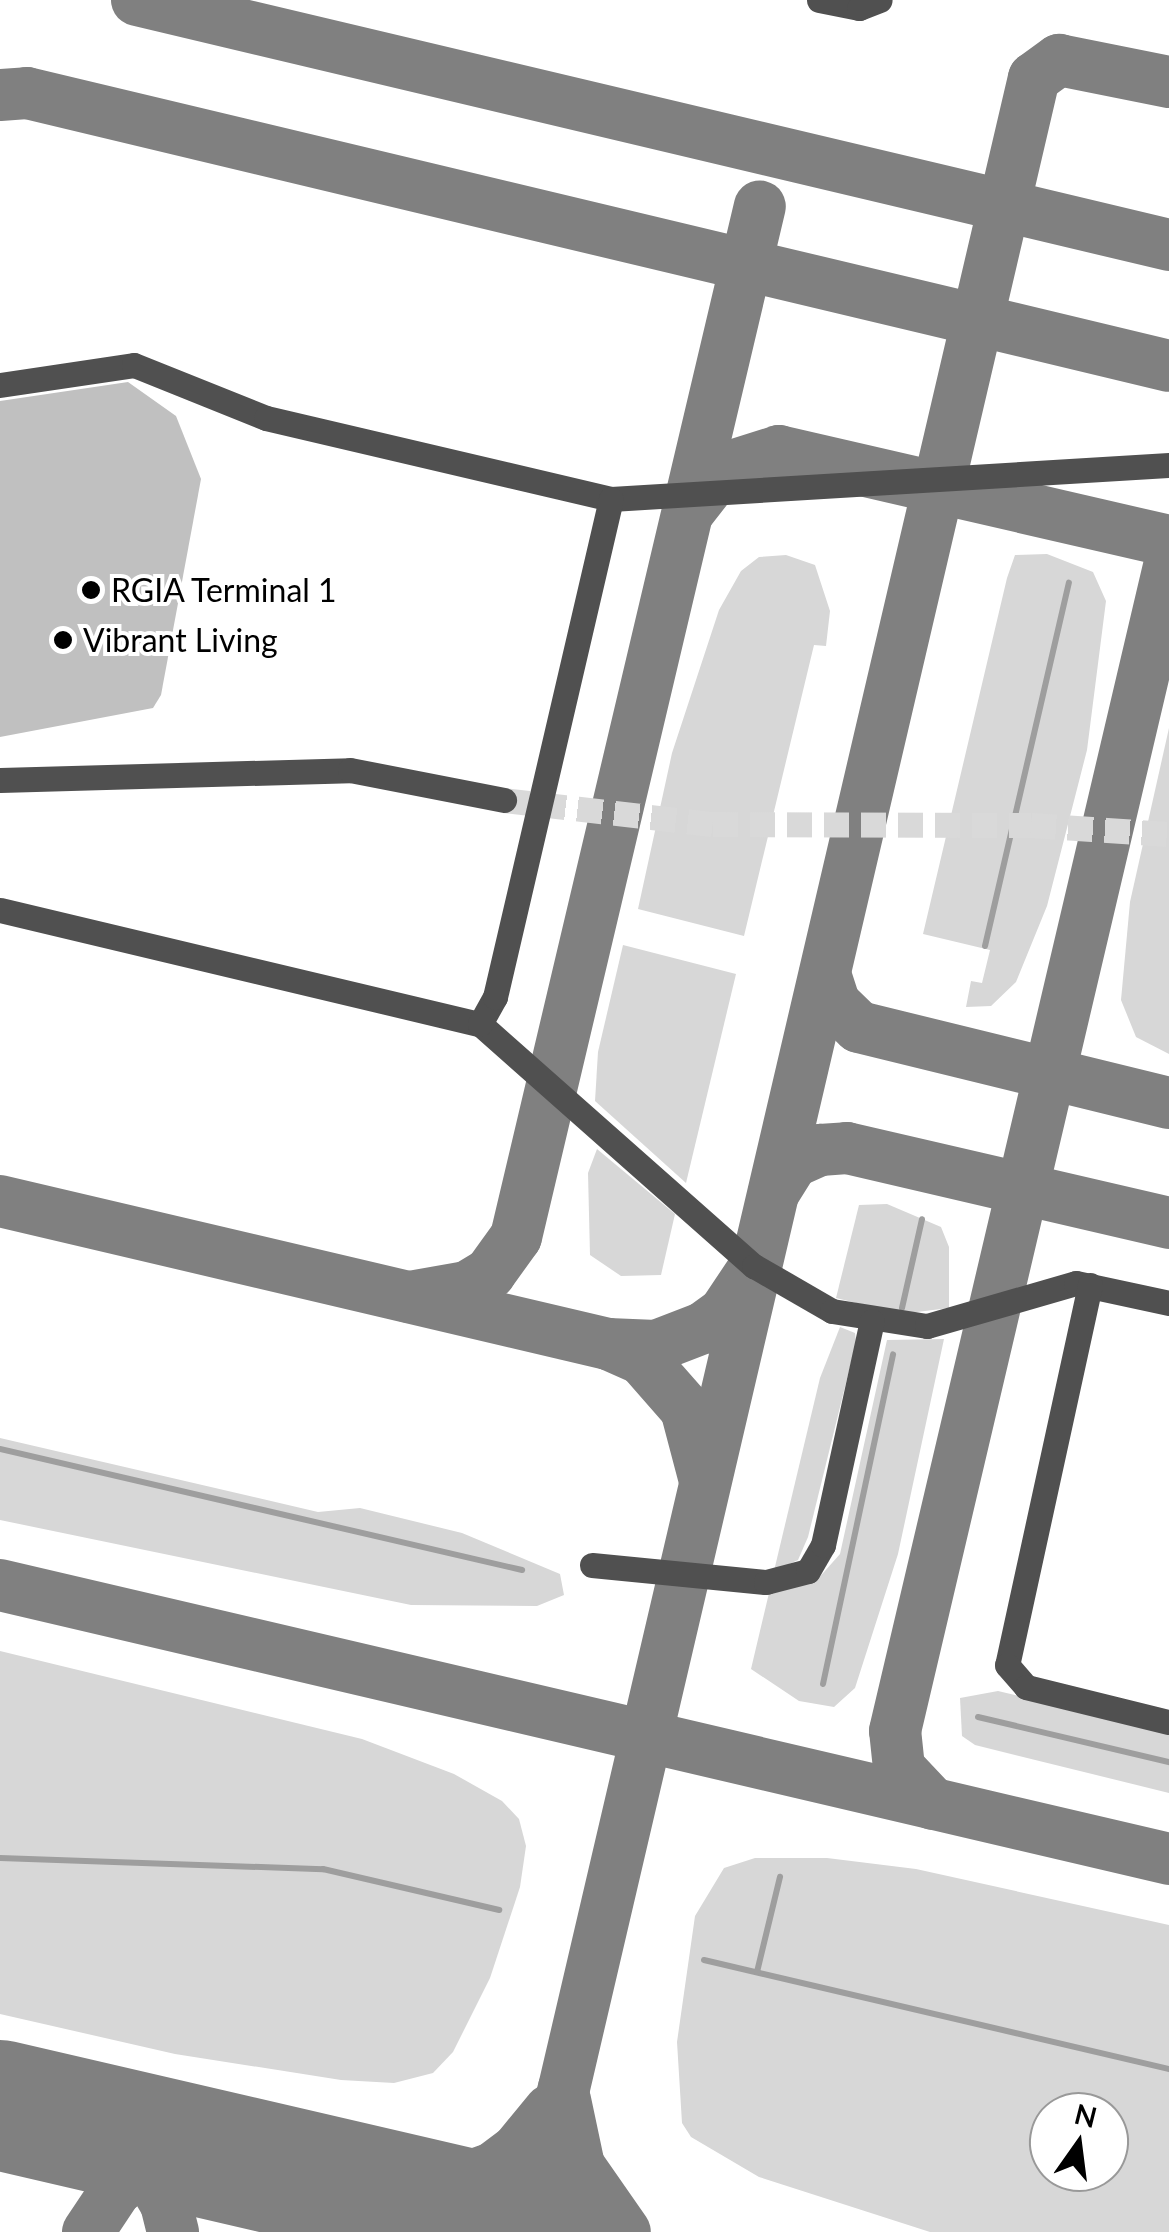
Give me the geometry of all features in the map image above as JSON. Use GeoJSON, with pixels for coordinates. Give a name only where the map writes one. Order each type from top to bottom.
{"type":"FeatureCollection","features":[{"type":"Feature","properties":{"kind":"lane"},"geometry":{"type":"LineString","coordinates":[[819,0],[859,8],[880,0]]}},
{"type":"Feature","properties":{"kind":"lane"},"geometry":{"type":"LineString","coordinates":[[0,385],[134,365],[266,418],[612,499],[1169,465]]}},
{"type":"Feature","properties":{"kind":"lane"},"geometry":{"type":"LineString","coordinates":[[480,1024],[495,997],[612,499]]}},
{"type":"Feature","properties":{"kind":"lane"},"geometry":{"type":"LineString","coordinates":[[0,780],[350,770],[504,800]]}},
{"type":"Feature","properties":{"kind":"lane"},"geometry":{"type":"LineString","coordinates":[[0,910],[480,1024],[754,1266],[832,1311],[872,1321],[927,1326],[1059,1284],[1090,1285],[1169,1304]]}},
{"type":"Feature","properties":{"kind":"lane"},"geometry":{"type":"LineString","coordinates":[[1090,1285],[1007,1665],[1026,1687],[1169,1722]]}},
{"type":"Feature","properties":{"kind":"lane"},"geometry":{"type":"LineString","coordinates":[[592,1565],[766,1582],[808,1571],[823,1544],[872,1321]]}},
{"type":"Feature","properties":{"kind":"shaded area"},"geometry":{"type":"Polygon","coordinates":[[[1047,554],[1093,572],[1106,601],[1087,750],[1047,906],[1016,982],[991,1006],[966,1007],[971,981],[982,983],[990,950],[923,934],[1007,578],[1015,555],[1047,554]]]}},
{"type":"Feature","properties":{"kind":"shaded area"},"geometry":{"type":"Polygon","coordinates":[[[786,555],[815,565],[830,611],[826,646],[814,645],[744,936],[638,909],[672,753],[719,610],[741,571],[759,557],[786,555]]]}},
{"type":"Feature","properties":{"kind":"shaded area"},"geometry":{"type":"Polygon","coordinates":[[[1169,728],[1169,1054],[1136,1037],[1121,1000],[1130,902],[1169,728]]]}},
{"type":"Feature","properties":{"kind":"shaded area"},"geometry":{"type":"Polygon","coordinates":[[[623,945],[736,974],[686,1183],[595,1101],[598,1052],[623,945]]]}},
{"type":"Feature","properties":{"kind":"shaded area"},"geometry":{"type":"Polygon","coordinates":[[[597,1149],[675,1214],[661,1275],[621,1276],[590,1255],[588,1173],[597,1149]]]}},
{"type":"Feature","properties":{"kind":"shaded area"},"geometry":{"type":"Polygon","coordinates":[[[887,1204],[941,1227],[949,1247],[949,1308],[901,1314],[836,1298],[859,1205],[887,1204]]]}},
{"type":"Feature","properties":{"kind":"shaded area"},"geometry":{"type":"Polygon","coordinates":[[[840,1327],[855,1333],[856,1342],[808,1537],[798,1560],[774,1571],[820,1378],[840,1327]]]}},
{"type":"Feature","properties":{"kind":"shaded area"},"geometry":{"type":"Polygon","coordinates":[[[944,1339],[898,1554],[855,1688],[834,1707],[799,1701],[751,1669],[769,1593],[816,1581],[840,1554],[887,1340],[944,1339]]]}},
{"type":"Feature","properties":{"kind":"shaded area"},"geometry":{"type":"Polygon","coordinates":[[[0,1438],[318,1512],[360,1508],[462,1533],[560,1574],[564,1595],[537,1606],[411,1605],[0,1520],[0,1438]]]}},
{"type":"Feature","properties":{"kind":"shaded area"},"geometry":{"type":"Polygon","coordinates":[[[0,1651],[362,1739],[454,1774],[502,1801],[519,1819],[526,1846],[520,1887],[490,1978],[453,2052],[433,2073],[394,2083],[341,2080],[175,2054],[0,2014],[0,1651]]]}},
{"type":"Feature","properties":{"kind":"shaded area"},"geometry":{"type":"Polygon","coordinates":[[[998,1691],[1169,1731],[1169,1793],[975,1745],[962,1736],[960,1698],[998,1691]]]}},
{"type":"Feature","properties":{"kind":"shaded area"},"geometry":{"type":"Polygon","coordinates":[[[755,1858],[827,1858],[916,1869],[1169,1925],[1169,2232],[930,2232],[759,2177],[691,2137],[682,2123],[677,2042],[695,1916],[724,1868],[755,1858]]]}},
{"type":"Feature","properties":{"kind":"building","name":"RGIA Terminal 1"},"geometry":{"type":"Polygon","coordinates":[[[128,382],[176,416],[201,479],[161,695],[153,708],[0,737],[0,401],[128,382]]]}},
{"type":"Feature","properties":{"kind":"waterway"},"geometry":{"type":"LineString","coordinates":[[985,946],[1069,583]]}},
{"type":"Feature","properties":{"kind":"waterway"},"geometry":{"type":"LineString","coordinates":[[902,1308],[922,1219]]}},
{"type":"Feature","properties":{"kind":"waterway"},"geometry":{"type":"LineString","coordinates":[[823,1684],[893,1354]]}},
{"type":"Feature","properties":{"kind":"waterway"},"geometry":{"type":"LineString","coordinates":[[0,1449],[522,1570]]}},
{"type":"Feature","properties":{"kind":"waterway"},"geometry":{"type":"LineString","coordinates":[[978,1717],[1169,1762]]}},
{"type":"Feature","properties":{"kind":"waterway"},"geometry":{"type":"LineString","coordinates":[[0,1858],[323,1869],[499,1910]]}},
{"type":"Feature","properties":{"kind":"waterway"},"geometry":{"type":"LineString","coordinates":[[757,1972],[780,1877]]}},
{"type":"Feature","properties":{"kind":"waterway"},"geometry":{"type":"LineString","coordinates":[[704,1960],[1169,2069]]}},
{"type":"Feature","properties":{"kind":"taxiway"},"geometry":{"type":"LineString","coordinates":[[137,0],[1169,245]]}},
{"type":"Feature","properties":{"kind":"taxiway"},"geometry":{"type":"LineString","coordinates":[[486,2232],[526,2193],[544,2161],[564,2088],[1034,78],[1059,60],[1169,82]]}},
{"type":"Feature","properties":{"kind":"taxiway"},"geometry":{"type":"LineString","coordinates":[[0,95],[27,93],[1169,366]]}},
{"type":"Feature","properties":{"kind":"taxiway"},"geometry":{"type":"LineString","coordinates":[[409,1297],[467,1287],[490,1273],[516,1237],[760,206]]}},
{"type":"Feature","properties":{"kind":"taxiway"},"geometry":{"type":"LineString","coordinates":[[690,510],[722,469],[779,451],[1169,541]]}},
{"type":"Feature","properties":{"kind":"taxiway"},"geometry":{"type":"LineString","coordinates":[[933,1804],[899,1768],[895,1731],[1169,566]]}},
{"type":"Feature","properties":{"kind":"taxiway"},"geometry":{"type":"LineString","coordinates":[[825,974],[835,1004],[859,1027],[1169,1103]]}},
{"type":"Feature","properties":{"kind":"taxiway"},"geometry":{"type":"LineString","coordinates":[[774,1192],[793,1162],[820,1150],[847,1148],[1169,1223]]}},
{"type":"Feature","properties":{"kind":"taxiway"},"geometry":{"type":"LineString","coordinates":[[0,1201],[608,1344]]}},
{"type":"Feature","properties":{"kind":"taxiway"},"geometry":{"type":"LineString","coordinates":[[704,1477],[686,1409],[642,1359],[608,1344],[656,1346],[703,1328],[724,1313],[750,1274]]}},
{"type":"Feature","properties":{"kind":"taxiway"},"geometry":{"type":"LineString","coordinates":[[0,1585],[1169,1859]]}},
{"type":"Feature","properties":{"kind":"taxiway"},"geometry":{"type":"LineString","coordinates":[[565,2100],[579,2166],[625,2232]]}},
{"type":"Feature","properties":{"kind":"taxiway"},"geometry":{"type":"LineString","coordinates":[[384,2194],[431,2190],[493,2168],[517,2150],[550,2110]]}},
{"type":"Feature","properties":{"kind":"taxiway"},"geometry":{"type":"LineString","coordinates":[[98,2128],[141,2161],[166,2204],[173,2232]]}},
{"type":"Feature","properties":{"kind":"taxiway"},"geometry":{"type":"LineString","coordinates":[[88,2232],[116,2190],[145,2167],[208,2154]]}},
{"type":"Feature","properties":{"kind":"runway"},"geometry":{"type":"LineString","coordinates":[[0,2105],[546,2232]]}},
{"type":"Feature","properties":{"kind":"tunnel"},"geometry":{"type":"LineString","coordinates":[[504,800],[713,824],[1031,825],[1169,834]]}},
{"type":"Feature","properties":{"kind":"place","name":"RGIA Terminal 1"},"geometry":{"type":"Point","coordinates":[91,590]}},
{"type":"Feature","properties":{"kind":"place","name":"Vibrant Living"},"geometry":{"type":"Point","coordinates":[63,640]}}]}
